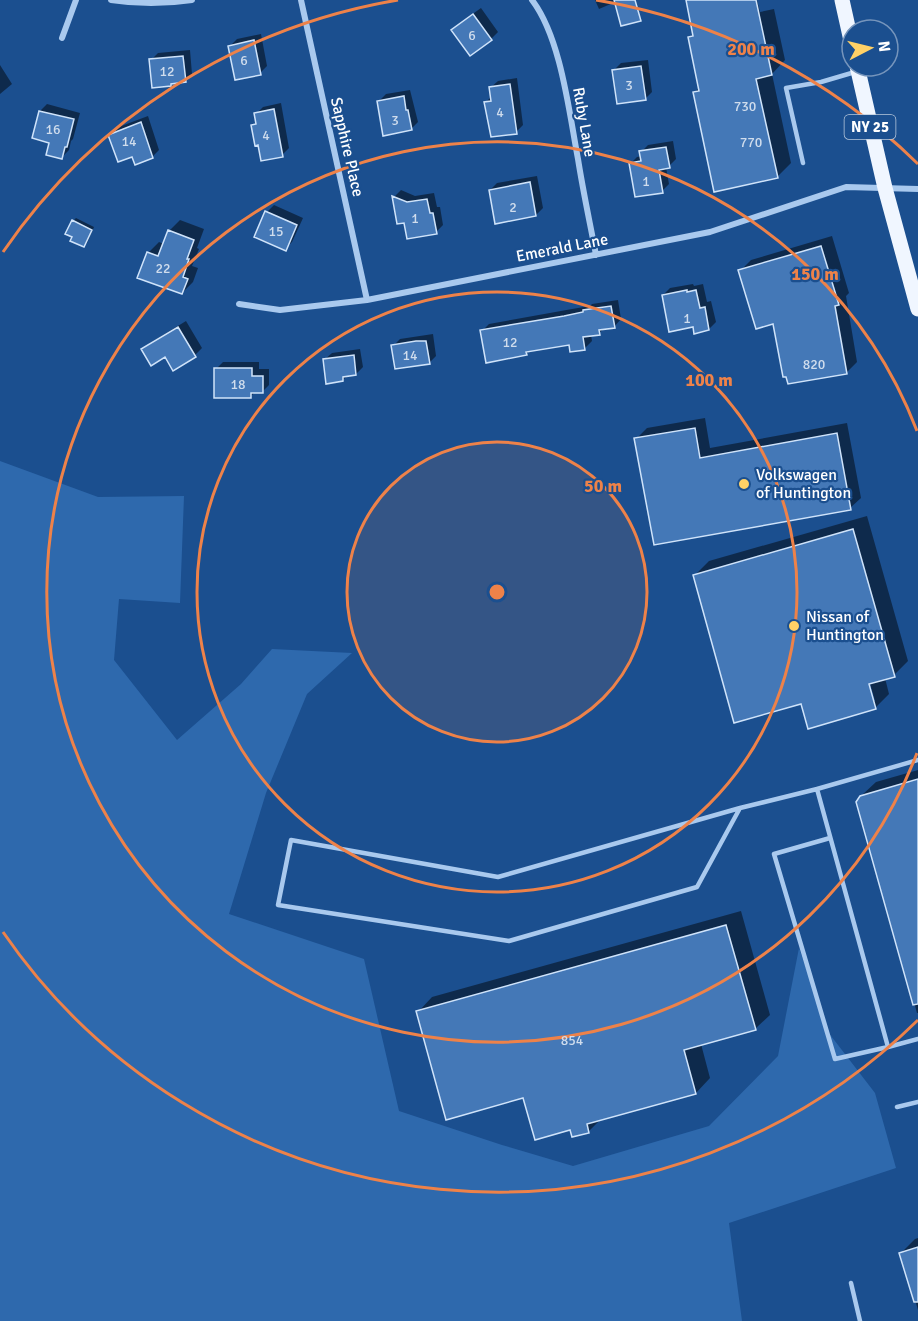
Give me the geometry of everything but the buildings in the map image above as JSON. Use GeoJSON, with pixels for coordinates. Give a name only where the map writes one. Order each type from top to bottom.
{"type":"FeatureCollection","features":[{"type":"Feature","properties":{"kind":"main road"},"geometry":{"type":"LineString","coordinates":[[842,0],[846,18]]}},
{"type":"Feature","properties":{"kind":"main road","name":"NY 25"},"geometry":{"type":"LineString","coordinates":[[859,78],[885,188],[918,309]]}},
{"type":"Feature","properties":{"kind":"street"},"geometry":{"type":"LineString","coordinates":[[62,38],[76,0]]}},
{"type":"Feature","properties":{"kind":"street"},"geometry":{"type":"LineString","coordinates":[[111,0],[130,3],[192,0]]}},
{"type":"Feature","properties":{"kind":"street","name":"Sapphire Place"},"geometry":{"type":"LineString","coordinates":[[301,0],[367,300]]}},
{"type":"Feature","properties":{"kind":"street","name":"Ruby Lane"},"geometry":{"type":"LineString","coordinates":[[532,0],[539,10],[556,50],[569,107],[596,255]]}},
{"type":"Feature","properties":{"kind":"street","name":"Emerald Lane"},"geometry":{"type":"LineString","coordinates":[[239,304],[280,310],[367,300],[710,232],[846,187],[918,189]]}},
{"type":"Feature","properties":{"kind":"lane"},"geometry":{"type":"LineString","coordinates":[[803,162],[786,88],[821,82],[840,75]]}},
{"type":"Feature","properties":{"kind":"lane"},"geometry":{"type":"LineString","coordinates":[[740,808],[697,887],[509,941],[279,906],[291,840],[498,878],[740,808],[918,760]]}},
{"type":"Feature","properties":{"kind":"lane"},"geometry":{"type":"LineString","coordinates":[[816,789],[888,1047]]}},
{"type":"Feature","properties":{"kind":"lane"},"geometry":{"type":"LineString","coordinates":[[830,838],[774,854],[835,1059],[918,1039]]}},
{"type":"Feature","properties":{"kind":"lane"},"geometry":{"type":"LineString","coordinates":[[897,1107],[918,1102]]}},
{"type":"Feature","properties":{"kind":"lane"},"geometry":{"type":"LineString","coordinates":[[850,1283],[860,1321]]}},
{"type":"Feature","properties":{"kind":"shaded area"},"geometry":{"type":"Polygon","coordinates":[[[0,461],[98,497],[184,496],[180,603],[119,599],[114,660],[177,740],[241,684],[272,649],[352,653],[307,694],[266,793],[229,914],[364,959],[399,1111],[573,1166],[709,1126],[778,1056],[799,948],[828,1032],[875,1093],[896,1168],[729,1223],[742,1321],[0,1321],[0,461]]]}},
{"type":"Feature","properties":{"kind":"place","name":"Volkswagen of Huntington"},"geometry":{"type":"Point","coordinates":[744,484]}},
{"type":"Feature","properties":{"kind":"place","name":"Nissan of Huntington"},"geometry":{"type":"Point","coordinates":[794,626]}}]}
